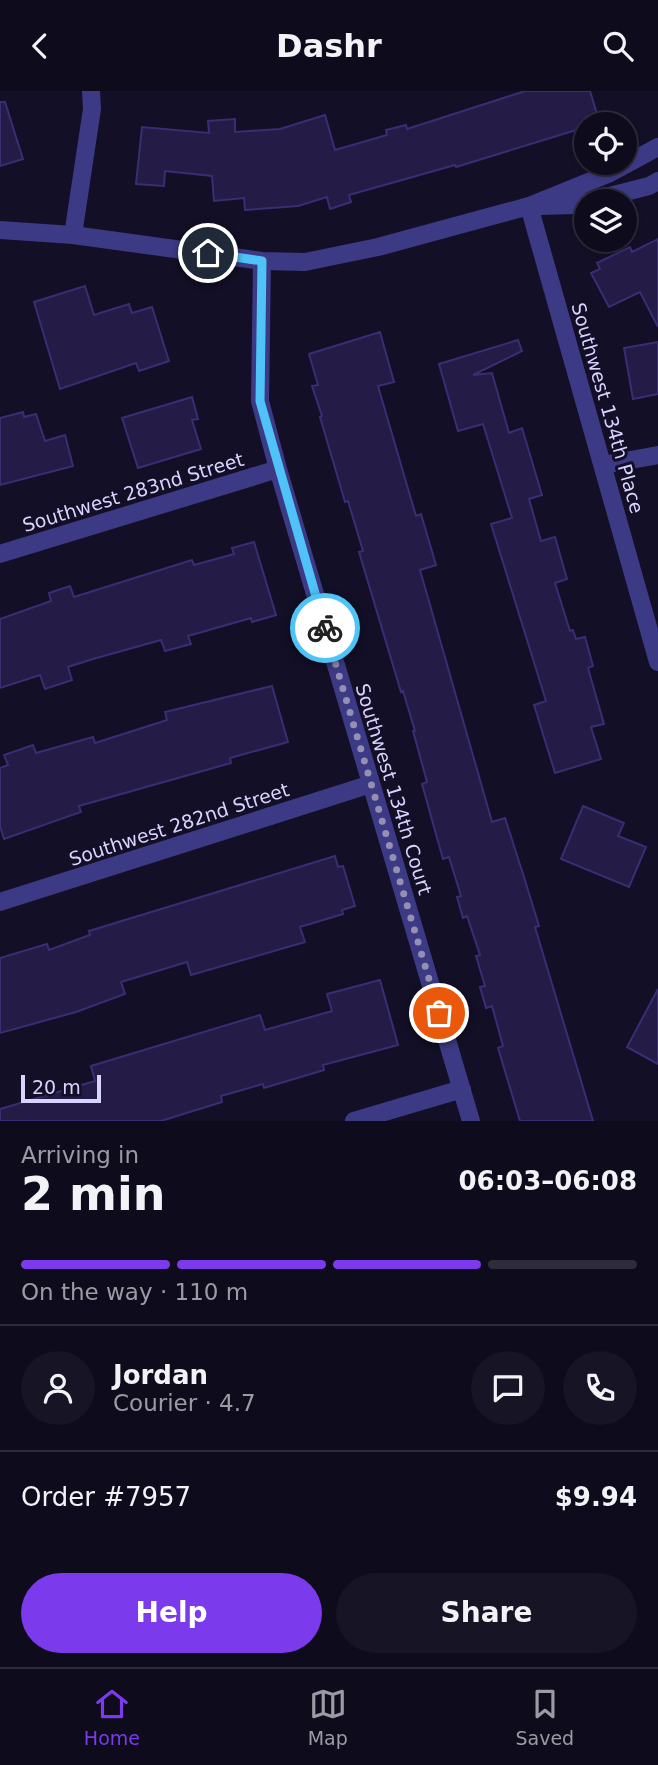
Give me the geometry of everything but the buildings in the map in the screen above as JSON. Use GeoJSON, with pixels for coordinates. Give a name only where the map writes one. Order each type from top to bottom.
{"type":"FeatureCollection","features":[{"type":"Feature","properties":{"kind":"street"},"geometry":{"type":"LineString","coordinates":[[73,235],[92,109],[92,91]]}},
{"type":"Feature","properties":{"kind":"street"},"geometry":{"type":"LineString","coordinates":[[0,230],[73,235],[262,261],[304,263],[378,247],[529,206],[608,174],[658,147]]}},
{"type":"Feature","properties":{"kind":"street"},"geometry":{"type":"LineString","coordinates":[[637,189],[658,181]]}},
{"type":"Feature","properties":{"kind":"street"},"geometry":{"type":"LineString","coordinates":[[529,206],[574,205]]}},
{"type":"Feature","properties":{"kind":"street","name":"Southwest 134th Place"},"geometry":{"type":"LineString","coordinates":[[529,206],[658,662]]}},
{"type":"Feature","properties":{"kind":"street","name":"Southwest 134th Court"},"geometry":{"type":"LineString","coordinates":[[262,261],[260,401],[278,470],[471,1121]]}},
{"type":"Feature","properties":{"kind":"street"},"geometry":{"type":"LineString","coordinates":[[603,465],[658,455]]}},
{"type":"Feature","properties":{"kind":"street","name":"Southwest 283nd Street"},"geometry":{"type":"LineString","coordinates":[[0,554],[278,470]]}},
{"type":"Feature","properties":{"kind":"street","name":"Southwest 282nd Street"},"geometry":{"type":"LineString","coordinates":[[0,902],[371,784]]}},
{"type":"Feature","properties":{"kind":"street"},"geometry":{"type":"LineString","coordinates":[[354,1121],[462,1089]]}},
{"type":"Feature","properties":{"kind":"way so far"},"geometry":{"type":"LineString","coordinates":[[325,628],[439,1013]]}},
{"type":"Feature","properties":{"kind":"route"},"geometry":{"type":"LineString","coordinates":[[208,253],[262,261],[260,401],[325,628]]}}]}
